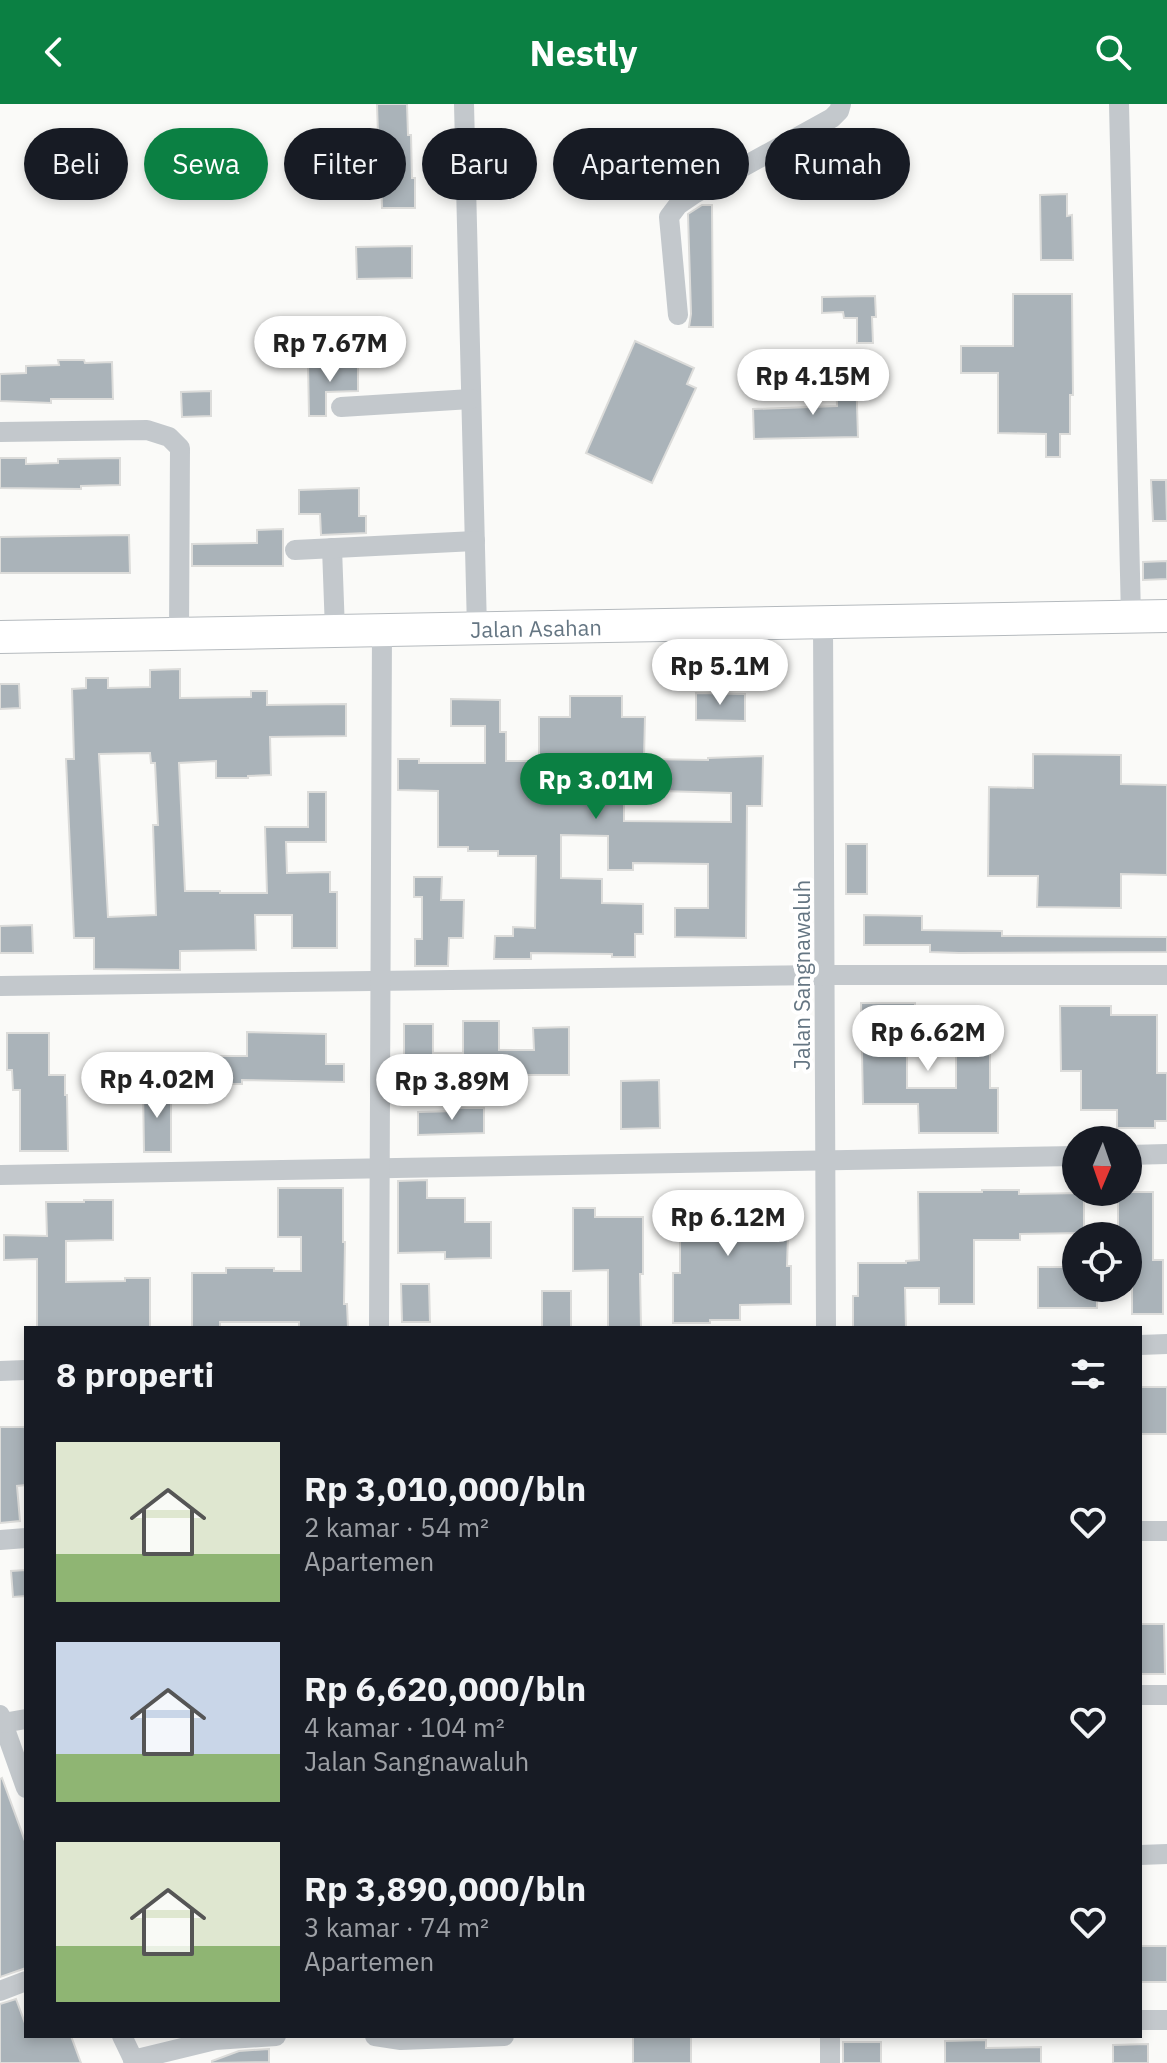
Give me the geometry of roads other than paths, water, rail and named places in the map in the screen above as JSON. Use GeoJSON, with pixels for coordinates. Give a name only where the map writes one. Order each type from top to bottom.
{"type":"FeatureCollection","features":[{"type":"Feature","properties":{"kind":"main road","name":"Jalan Asahan"},"geometry":{"type":"LineString","coordinates":[[0,637],[1167,616]]}},
{"type":"Feature","properties":{"kind":"street"},"geometry":{"type":"LineString","coordinates":[[464,104],[477,629]]}},
{"type":"Feature","properties":{"kind":"street"},"geometry":{"type":"LineString","coordinates":[[678,315],[669,217],[678,205],[832,118],[841,104]]}},
{"type":"Feature","properties":{"kind":"street"},"geometry":{"type":"LineString","coordinates":[[1119,104],[1131,617]]}},
{"type":"Feature","properties":{"kind":"street"},"geometry":{"type":"LineString","coordinates":[[341,407],[471,399]]}},
{"type":"Feature","properties":{"kind":"street"},"geometry":{"type":"LineString","coordinates":[[0,432],[147,430],[169,437],[180,448],[179,634]]}},
{"type":"Feature","properties":{"kind":"street"},"geometry":{"type":"LineString","coordinates":[[295,550],[475,541]]}},
{"type":"Feature","properties":{"kind":"street"},"geometry":{"type":"LineString","coordinates":[[332,548],[335,631]]}},
{"type":"Feature","properties":{"kind":"street","name":"Jalan Sangnawaluh"},"geometry":{"type":"LineString","coordinates":[[823,622],[826,1326]]}},
{"type":"Feature","properties":{"kind":"street"},"geometry":{"type":"LineString","coordinates":[[379,1326],[382,630]]}},
{"type":"Feature","properties":{"kind":"street"},"geometry":{"type":"LineString","coordinates":[[0,986],[825,975],[1167,975]]}},
{"type":"Feature","properties":{"kind":"street"},"geometry":{"type":"LineString","coordinates":[[1142,1155],[1167,1154]]}},
{"type":"Feature","properties":{"kind":"street"},"geometry":{"type":"LineString","coordinates":[[0,1175],[1062,1156]]}},
{"type":"Feature","properties":{"kind":"street"},"geometry":{"type":"LineString","coordinates":[[1142,1345],[1167,1344]]}},
{"type":"Feature","properties":{"kind":"street"},"geometry":{"type":"LineString","coordinates":[[0,1371],[24,1370]]}},
{"type":"Feature","properties":{"kind":"street"},"geometry":{"type":"LineString","coordinates":[[1142,1531],[1167,1531]]}},
{"type":"Feature","properties":{"kind":"street"},"geometry":{"type":"LineString","coordinates":[[0,1540],[24,1538]]}},
{"type":"Feature","properties":{"kind":"street"},"geometry":{"type":"LineString","coordinates":[[1142,1695],[1167,1695]]}},
{"type":"Feature","properties":{"kind":"street"},"geometry":{"type":"LineString","coordinates":[[24,1719],[1,1719],[24,1782]]}},
{"type":"Feature","properties":{"kind":"street"},"geometry":{"type":"LineString","coordinates":[[1142,1855],[1167,1854]]}},
{"type":"Feature","properties":{"kind":"street"},"geometry":{"type":"LineString","coordinates":[[0,1991],[24,1982]]}},
{"type":"Feature","properties":{"kind":"street"},"geometry":{"type":"LineString","coordinates":[[1142,2020],[1167,2020]]}},
{"type":"Feature","properties":{"kind":"street"},"geometry":{"type":"LineString","coordinates":[[123,2038],[134,2061],[215,2040],[246,2038]]}},
{"type":"Feature","properties":{"kind":"street"},"geometry":{"type":"LineString","coordinates":[[388,2038],[452,2038]]}},
{"type":"Feature","properties":{"kind":"street"},"geometry":{"type":"LineString","coordinates":[[830,2038],[830,2063]]}}]}
